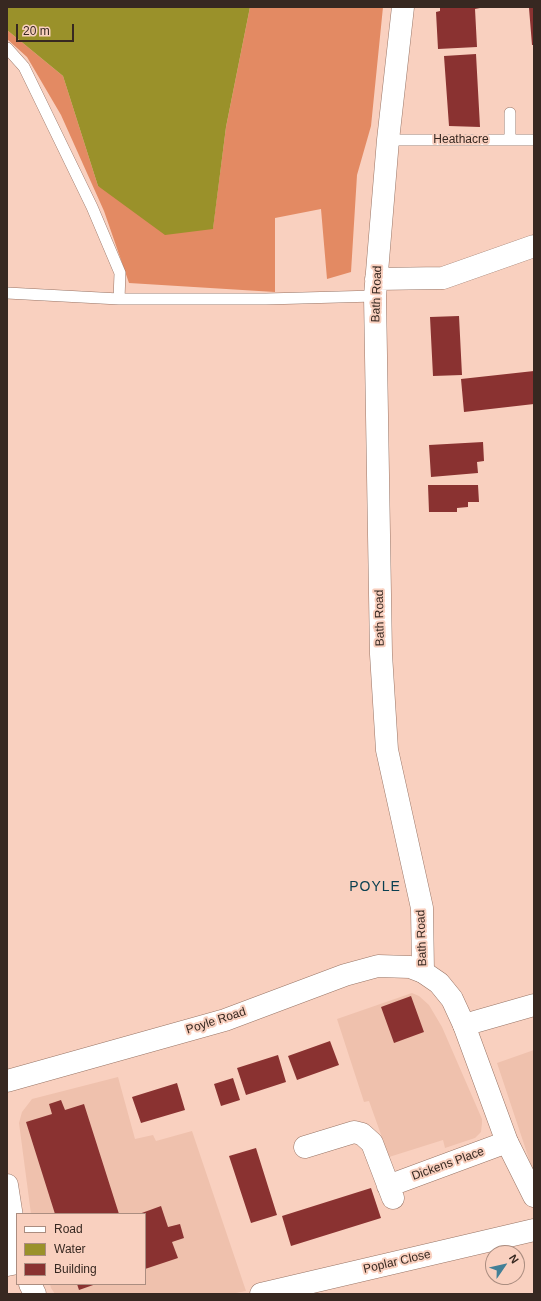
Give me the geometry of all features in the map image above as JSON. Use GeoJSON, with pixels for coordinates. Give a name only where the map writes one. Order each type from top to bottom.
{"type":"FeatureCollection","features":[{"type":"Feature","properties":{"kind":"street","name":"Bath Road"},"geometry":{"type":"LineString","coordinates":[[403,7],[388,140],[376,287],[381,654],[386,750],[422,908],[423,972],[439,983],[452,999],[464,1025],[507,1142],[534,1196]]}},
{"type":"Feature","properties":{"kind":"street"},"geometry":{"type":"LineString","coordinates":[[376,287],[443,278],[534,246]]}},
{"type":"Feature","properties":{"kind":"street","name":"Poyle Road"},"geometry":{"type":"LineString","coordinates":[[7,1081],[225,1020],[345,974],[378,966],[410,967],[423,972]]}},
{"type":"Feature","properties":{"kind":"street"},"geometry":{"type":"LineString","coordinates":[[464,1025],[534,1005]]}},
{"type":"Feature","properties":{"kind":"street","name":"Dickens Place"},"geometry":{"type":"LineString","coordinates":[[305,1147],[354,1132],[362,1134],[372,1143],[390,1192],[507,1142]]}},
{"type":"Feature","properties":{"kind":"street"},"geometry":{"type":"LineString","coordinates":[[7,1185],[16,1243]]}},
{"type":"Feature","properties":{"kind":"street","name":"Poplar Close"},"geometry":{"type":"LineString","coordinates":[[261,1294],[534,1230]]}},
{"type":"Feature","properties":{"kind":"street"},"geometry":{"type":"LineString","coordinates":[[30,1285],[35,1294]]}},
{"type":"Feature","properties":{"kind":"lane"},"geometry":{"type":"LineString","coordinates":[[7,48],[24,67],[92,207],[120,273],[119,299]]}},
{"type":"Feature","properties":{"kind":"lane"},"geometry":{"type":"LineString","coordinates":[[510,113],[510,140]]}},
{"type":"Feature","properties":{"kind":"lane","name":"Heathacre"},"geometry":{"type":"LineString","coordinates":[[388,140],[534,140]]}},
{"type":"Feature","properties":{"kind":"lane"},"geometry":{"type":"LineString","coordinates":[[7,294],[119,299],[274,299],[376,287]]}},
{"type":"Feature","properties":{"kind":"shaded area"},"geometry":{"type":"Polygon","coordinates":[[[250,7],[383,7],[371,126],[357,175],[351,272],[327,279],[321,209],[275,218],[275,292],[129,283],[104,211],[61,115],[27,57],[7,39],[7,30],[63,76],[98,186],[213,228],[226,127],[250,7]]]}},
{"type":"Feature","properties":{"kind":"shaded area"},"geometry":{"type":"Polygon","coordinates":[[[412,993],[419,996],[429,1005],[442,1027],[482,1119],[481,1132],[475,1138],[445,1148],[443,1140],[389,1157],[369,1101],[364,1102],[337,1019],[412,993]]]}},
{"type":"Feature","properties":{"kind":"shaded area"},"geometry":{"type":"Polygon","coordinates":[[[534,1050],[534,1169],[531,1165],[497,1063],[534,1050]]]}},
{"type":"Feature","properties":{"kind":"shaded area"},"geometry":{"type":"Polygon","coordinates":[[[118,1077],[135,1139],[153,1135],[156,1141],[192,1131],[246,1291],[231,1294],[55,1294],[50,1285],[146,1285],[146,1213],[31,1213],[19,1123],[22,1112],[32,1099],[118,1077]]]}},
{"type":"Feature","properties":{"kind":"water"},"geometry":{"type":"Polygon","coordinates":[[[7,7],[250,7],[226,127],[213,229],[165,235],[98,186],[63,76],[7,30],[7,7]]]}},
{"type":"Feature","properties":{"kind":"building"},"geometry":{"type":"Polygon","coordinates":[[[440,7],[480,7],[475,9],[477,47],[438,49],[436,12],[440,11],[440,7]]]}},
{"type":"Feature","properties":{"kind":"building"},"geometry":{"type":"Polygon","coordinates":[[[529,8],[534,8],[534,45],[532,45],[529,8]]]}},
{"type":"Feature","properties":{"kind":"building"},"geometry":{"type":"Polygon","coordinates":[[[476,54],[480,127],[449,126],[444,56],[476,54]]]}},
{"type":"Feature","properties":{"kind":"building"},"geometry":{"type":"Polygon","coordinates":[[[459,316],[462,375],[433,376],[430,317],[459,316]]]}},
{"type":"Feature","properties":{"kind":"building"},"geometry":{"type":"Polygon","coordinates":[[[534,371],[534,404],[464,412],[461,379],[534,371]]]}},
{"type":"Feature","properties":{"kind":"building"},"geometry":{"type":"Polygon","coordinates":[[[483,442],[484,461],[477,462],[478,473],[431,477],[429,445],[483,442]]]}},
{"type":"Feature","properties":{"kind":"building"},"geometry":{"type":"Polygon","coordinates":[[[428,485],[478,485],[479,502],[468,502],[468,507],[457,508],[457,512],[429,512],[428,485]]]}},
{"type":"Feature","properties":{"kind":"building"},"geometry":{"type":"Polygon","coordinates":[[[411,996],[424,1032],[394,1043],[381,1007],[411,996]]]}},
{"type":"Feature","properties":{"kind":"building"},"geometry":{"type":"Polygon","coordinates":[[[330,1041],[339,1065],[297,1080],[288,1056],[330,1041]]]}},
{"type":"Feature","properties":{"kind":"building"},"geometry":{"type":"Polygon","coordinates":[[[278,1055],[286,1082],[246,1095],[237,1068],[278,1055]]]}},
{"type":"Feature","properties":{"kind":"building"},"geometry":{"type":"Polygon","coordinates":[[[233,1078],[240,1100],[221,1106],[214,1084],[233,1078]]]}},
{"type":"Feature","properties":{"kind":"building"},"geometry":{"type":"Polygon","coordinates":[[[177,1083],[185,1110],[141,1123],[132,1097],[177,1083]]]}},
{"type":"Feature","properties":{"kind":"building"},"geometry":{"type":"Polygon","coordinates":[[[61,1100],[65,1110],[84,1104],[119,1213],[55,1213],[26,1122],[52,1114],[49,1104],[61,1100]]]}},
{"type":"Feature","properties":{"kind":"building"},"geometry":{"type":"Polygon","coordinates":[[[256,1148],[277,1215],[251,1223],[229,1156],[256,1148]]]}},
{"type":"Feature","properties":{"kind":"building"},"geometry":{"type":"Polygon","coordinates":[[[371,1188],[381,1218],[291,1246],[282,1216],[371,1188]]]}},
{"type":"Feature","properties":{"kind":"building"},"geometry":{"type":"Polygon","coordinates":[[[161,1206],[168,1227],[180,1224],[184,1238],[172,1242],[178,1258],[146,1269],[146,1213],[142,1213],[161,1206]]]}},
{"type":"Feature","properties":{"kind":"building"},"geometry":{"type":"Polygon","coordinates":[[[77,1285],[93,1285],[79,1290],[77,1285]]]}},
{"type":"Feature","properties":{"kind":"district","name":"POYLE"},"geometry":{"type":"Point","coordinates":[375,887]}}]}
